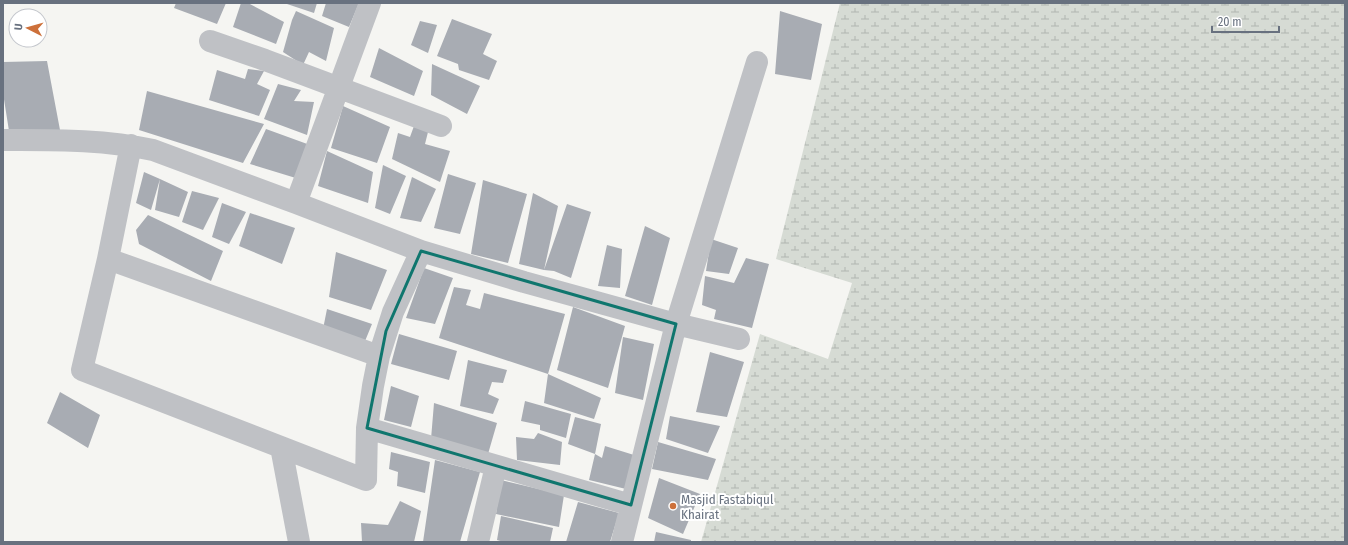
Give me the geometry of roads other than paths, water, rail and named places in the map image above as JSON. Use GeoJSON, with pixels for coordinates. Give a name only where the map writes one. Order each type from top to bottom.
{"type":"FeatureCollection","features":[{"type":"Feature","properties":{"kind":"street"},"geometry":{"type":"LineString","coordinates":[[296,203],[340,88],[370,3]]}},
{"type":"Feature","properties":{"kind":"street"},"geometry":{"type":"LineString","coordinates":[[210,41],[441,126]]}},
{"type":"Feature","properties":{"kind":"street"},"geometry":{"type":"LineString","coordinates":[[622,542],[676,324],[757,62]]}},
{"type":"Feature","properties":{"kind":"street"},"geometry":{"type":"LineString","coordinates":[[3,140],[102,142],[132,145],[153,150],[421,251],[524,282],[676,324],[739,339]]}},
{"type":"Feature","properties":{"kind":"street"},"geometry":{"type":"LineString","coordinates":[[132,145],[108,260],[82,370],[366,480],[367,428],[379,356],[393,312],[421,251]]}},
{"type":"Feature","properties":{"kind":"street"},"geometry":{"type":"LineString","coordinates":[[108,260],[379,356]]}},
{"type":"Feature","properties":{"kind":"street"},"geometry":{"type":"LineString","coordinates":[[367,428],[631,505]]}},
{"type":"Feature","properties":{"kind":"street"},"geometry":{"type":"LineString","coordinates":[[281,447],[298,542]]}},
{"type":"Feature","properties":{"kind":"street"},"geometry":{"type":"LineString","coordinates":[[478,542],[496,466]]}},
{"type":"Feature","properties":{"kind":"place","name":"Masjid Fastabiqul Khairat"},"geometry":{"type":"Point","coordinates":[673,506]}}]}
